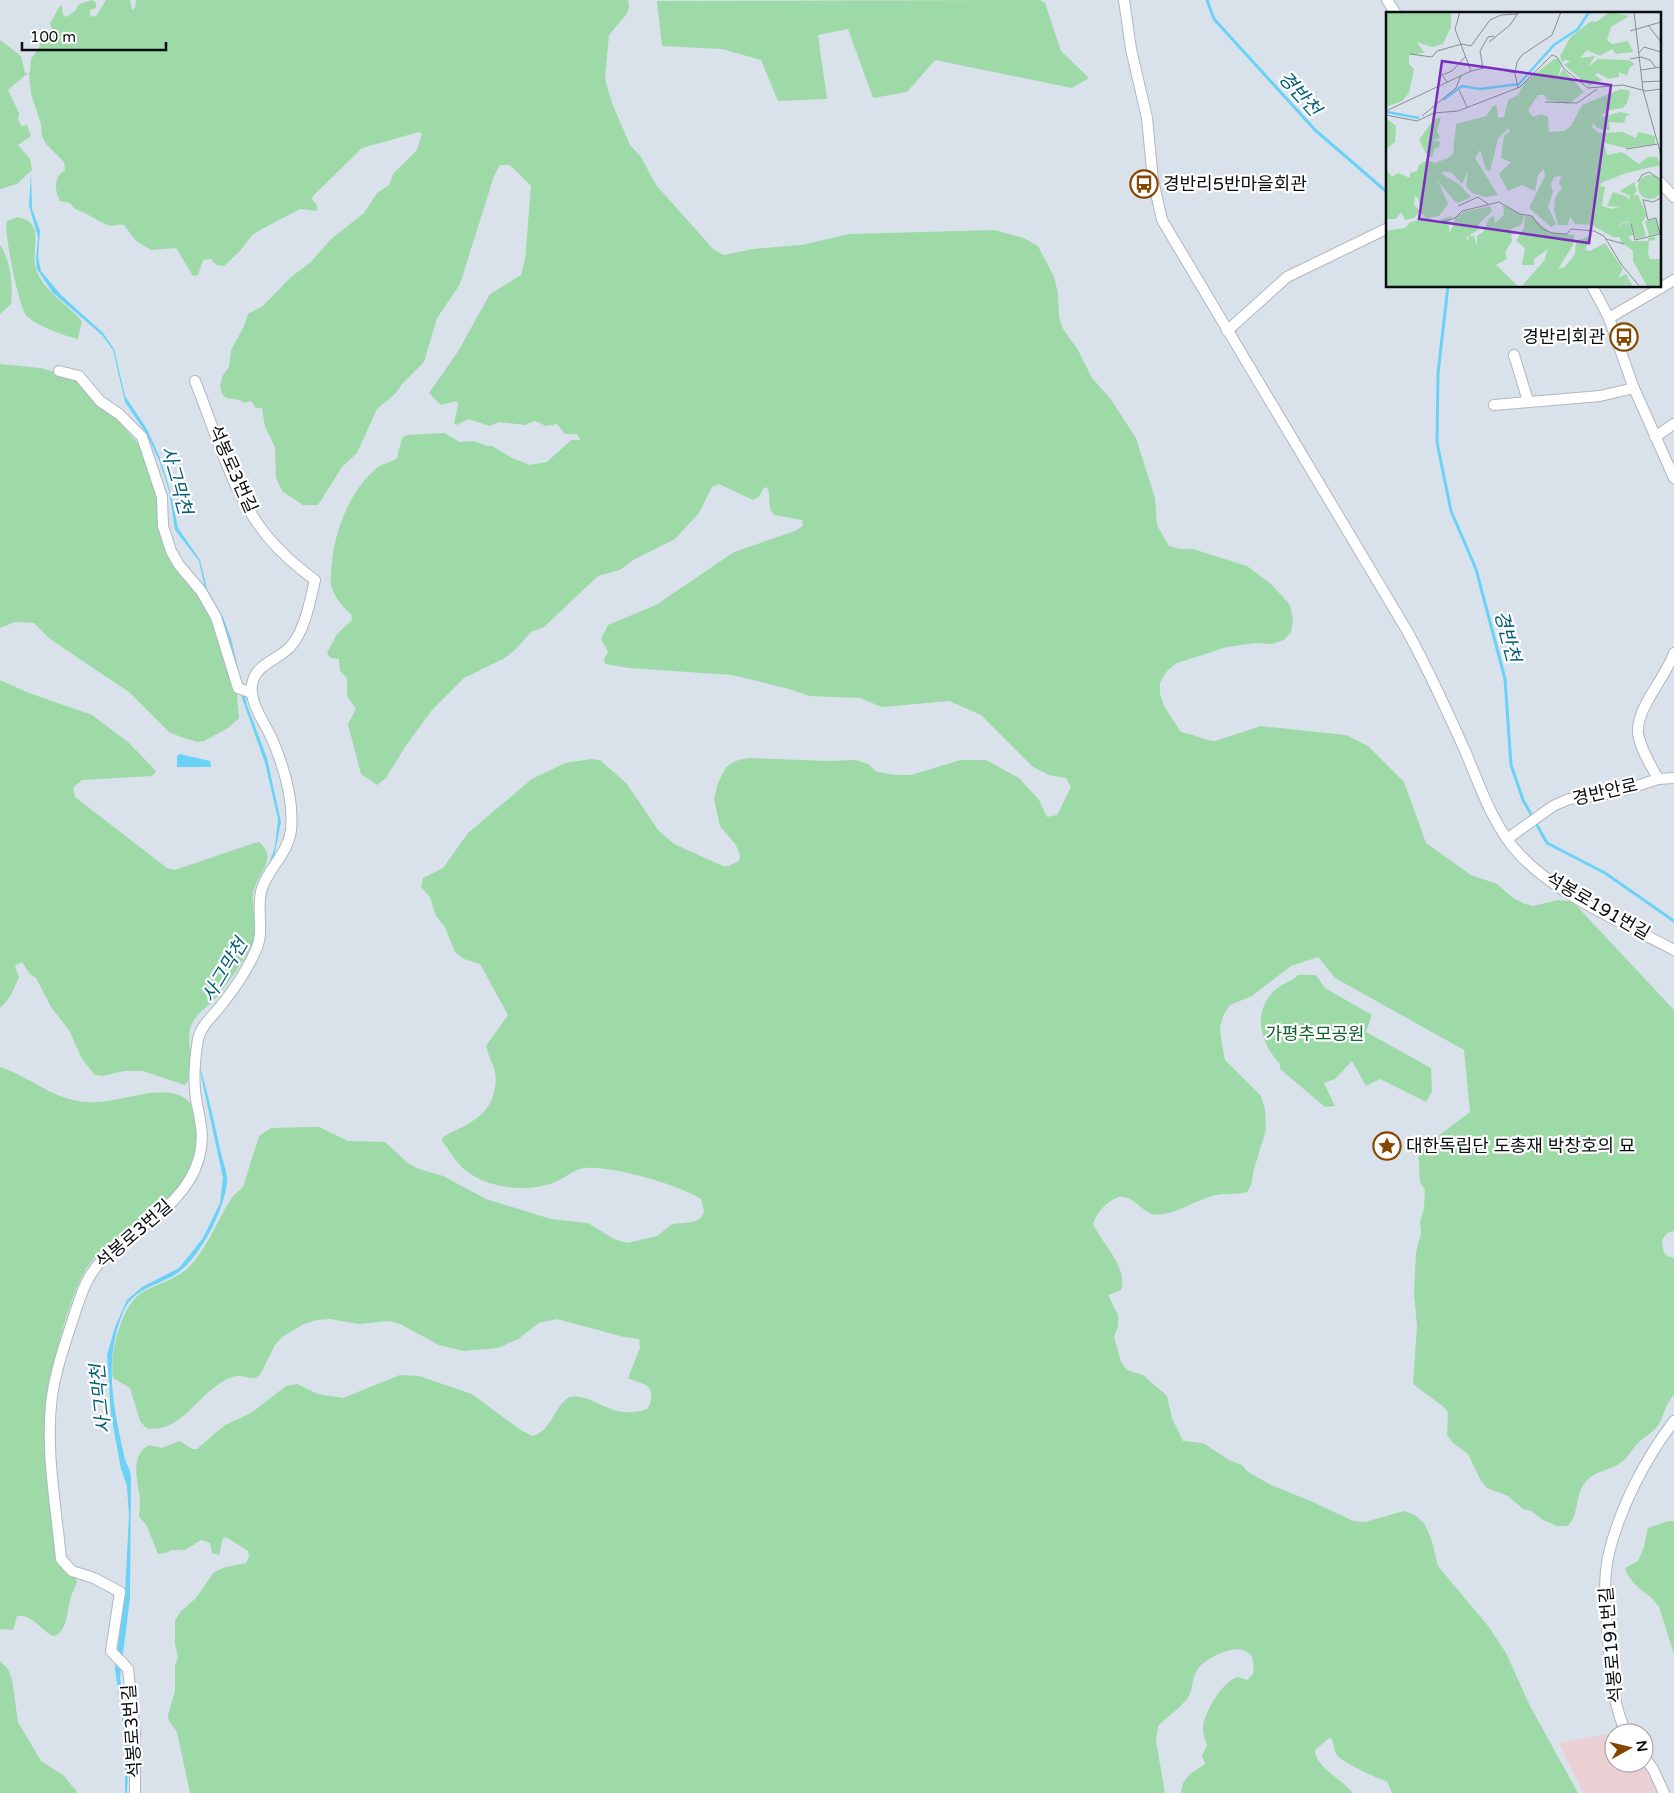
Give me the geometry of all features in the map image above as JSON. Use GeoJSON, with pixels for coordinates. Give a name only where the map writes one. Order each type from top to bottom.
{"type":"FeatureCollection","features":[{"type":"Feature","properties":{"kind":"street","name":"석봉로191번길"},"geometry":{"type":"LineString","coordinates":[[1124,0],[1131,49],[1147,118],[1158,209],[1174,244],[1429,671],[1478,783],[1507,839],[1530,864],[1568,891],[1674,950]]}},
{"type":"Feature","properties":{"kind":"street"},"geometry":{"type":"LineString","coordinates":[[1387,0],[1395,12]]}},
{"type":"Feature","properties":{"kind":"street"},"geometry":{"type":"LineString","coordinates":[[1662,184],[1674,197]]}},
{"type":"Feature","properties":{"kind":"street"},"geometry":{"type":"LineString","coordinates":[[1227,331],[1287,277],[1386,229]]}},
{"type":"Feature","properties":{"kind":"street"},"geometry":{"type":"LineString","coordinates":[[1662,287],[1674,280]]}},
{"type":"Feature","properties":{"kind":"street"},"geometry":{"type":"LineString","coordinates":[[1593,288],[1609,318],[1634,388],[1674,478]]}},
{"type":"Feature","properties":{"kind":"street"},"geometry":{"type":"LineString","coordinates":[[1609,318],[1660,288]]}},
{"type":"Feature","properties":{"kind":"street"},"geometry":{"type":"LineString","coordinates":[[1514,355],[1528,401]]}},
{"type":"Feature","properties":{"kind":"street"},"geometry":{"type":"LineString","coordinates":[[59,371],[79,376],[100,401],[119,414],[142,437],[162,497],[163,526],[171,551],[179,565],[201,591],[216,617],[238,688],[251,693]]}},
{"type":"Feature","properties":{"kind":"street","name":"석봉로3번길"},"geometry":{"type":"LineString","coordinates":[[135,1793],[136,1735],[128,1668],[111,1651],[120,1592],[94,1578],[72,1571],[61,1559],[49,1451],[52,1399],[63,1350],[86,1279],[109,1253],[170,1205],[184,1189],[198,1160],[203,1132],[195,1088],[198,1038],[203,1027],[225,1001],[256,952],[261,932],[259,903],[262,887],[286,848],[291,827],[290,799],[286,780],[280,760],[251,693],[252,684],[264,665],[292,644],[308,607],[315,580],[276,548],[250,510],[234,481],[195,381]]}},
{"type":"Feature","properties":{"kind":"street"},"geometry":{"type":"LineString","coordinates":[[1494,405],[1600,396],[1634,388]]}},
{"type":"Feature","properties":{"kind":"street"},"geometry":{"type":"LineString","coordinates":[[1656,437],[1674,424]]}},
{"type":"Feature","properties":{"kind":"street","name":"경반안로"},"geometry":{"type":"LineString","coordinates":[[1658,779],[1640,741],[1639,722],[1674,653]]}},
{"type":"Feature","properties":{"kind":"street","name":"경반안로"},"geometry":{"type":"LineString","coordinates":[[1507,839],[1553,806],[1569,799],[1615,793],[1658,779],[1674,778]]}},
{"type":"Feature","properties":{"kind":"street","name":"석봉로191번길"},"geometry":{"type":"LineString","coordinates":[[1621,1723],[1617,1714],[1613,1690],[1606,1618],[1608,1558],[1629,1500],[1660,1439],[1674,1421]]}},
{"type":"Feature","properties":{"kind":"street"},"geometry":{"type":"LineString","coordinates":[[1654,1771],[1664,1793]]}},
{"type":"Feature","properties":{"kind":"shaded area"},"geometry":{"type":"Polygon","coordinates":[[[1604,1735],[1604,1773],[1649,1773],[1657,1793],[1583,1793],[1559,1743],[1604,1735]]]}},
{"type":"Feature","properties":{"kind":"green space"},"geometry":{"type":"Polygon","coordinates":[[[92,0],[96,3],[96,8],[90,10],[90,15],[93,17],[97,15],[106,0],[130,0],[132,10],[135,8],[136,0],[628,0],[629,8],[626,15],[609,35],[605,79],[612,103],[630,145],[641,157],[656,185],[714,250],[724,255],[753,249],[801,245],[850,234],[994,230],[1024,238],[1038,246],[1054,277],[1058,293],[1059,317],[1063,329],[1078,350],[1092,378],[1110,398],[1136,438],[1155,498],[1157,525],[1169,546],[1180,549],[1193,549],[1247,566],[1271,584],[1290,605],[1293,619],[1291,632],[1284,640],[1272,644],[1255,643],[1227,647],[1177,663],[1166,672],[1160,683],[1160,694],[1165,708],[1181,732],[1215,741],[1261,726],[1346,735],[1368,746],[1404,782],[1426,843],[1471,875],[1497,884],[1513,898],[1525,904],[1533,906],[1558,900],[1573,902],[1674,1010],[1674,1231],[1667,1233],[1662,1240],[1665,1254],[1674,1258],[1674,1395],[1667,1404],[1658,1425],[1638,1443],[1625,1459],[1588,1479],[1581,1489],[1575,1512],[1567,1526],[1557,1526],[1543,1520],[1531,1511],[1523,1509],[1508,1496],[1487,1488],[1481,1481],[1468,1454],[1453,1443],[1447,1435],[1448,1413],[1445,1408],[1413,1384],[1417,1326],[1414,1294],[1416,1252],[1421,1234],[1420,1222],[1424,1208],[1425,1190],[1420,1182],[1418,1147],[1424,1142],[1430,1142],[1470,1112],[1464,1050],[1335,978],[1318,957],[1291,966],[1252,996],[1230,1005],[1224,1014],[1220,1027],[1225,1060],[1261,1096],[1265,1109],[1266,1130],[1251,1185],[1247,1192],[1216,1195],[1175,1211],[1160,1214],[1153,1214],[1128,1198],[1119,1197],[1103,1207],[1093,1224],[1121,1272],[1121,1290],[1108,1295],[1118,1315],[1118,1327],[1114,1336],[1121,1362],[1127,1370],[1143,1375],[1167,1396],[1172,1418],[1183,1441],[1203,1443],[1229,1460],[1242,1465],[1248,1472],[1271,1485],[1353,1521],[1365,1522],[1404,1511],[1415,1515],[1424,1523],[1431,1538],[1438,1566],[1489,1627],[1506,1653],[1530,1706],[1578,1793],[1392,1793],[1387,1781],[1360,1770],[1340,1758],[1335,1752],[1332,1739],[1329,1738],[1315,1750],[1316,1756],[1324,1768],[1353,1793],[1181,1793],[1186,1779],[1205,1764],[1202,1755],[1207,1746],[1203,1732],[1204,1724],[1214,1699],[1226,1684],[1232,1680],[1238,1677],[1247,1680],[1253,1674],[1253,1661],[1249,1653],[1241,1650],[1232,1650],[1211,1658],[1197,1670],[1187,1699],[1158,1726],[1156,1741],[1165,1793],[190,1793],[177,1732],[169,1721],[168,1715],[175,1691],[175,1666],[178,1657],[175,1644],[175,1621],[181,1611],[196,1598],[214,1572],[226,1567],[246,1563],[249,1556],[248,1551],[226,1537],[223,1538],[219,1555],[212,1553],[210,1543],[201,1540],[185,1550],[172,1550],[158,1554],[146,1524],[139,1517],[140,1501],[136,1471],[139,1457],[143,1450],[149,1445],[162,1448],[180,1441],[192,1449],[197,1449],[225,1425],[251,1413],[286,1386],[297,1384],[318,1394],[343,1398],[400,1375],[419,1376],[472,1394],[519,1429],[532,1436],[544,1430],[559,1407],[569,1397],[587,1399],[613,1410],[623,1412],[647,1409],[651,1400],[651,1392],[647,1386],[628,1378],[640,1348],[639,1339],[624,1337],[557,1319],[539,1323],[518,1339],[498,1348],[463,1351],[439,1345],[400,1324],[389,1321],[359,1324],[330,1319],[304,1324],[282,1337],[275,1345],[260,1375],[255,1378],[236,1376],[224,1381],[171,1424],[159,1428],[146,1428],[140,1421],[130,1388],[113,1378],[113,1357],[122,1320],[134,1299],[141,1293],[177,1276],[195,1260],[233,1196],[243,1187],[259,1136],[271,1128],[319,1127],[348,1141],[385,1142],[409,1164],[443,1176],[486,1199],[551,1219],[588,1223],[614,1239],[627,1243],[657,1236],[672,1224],[693,1222],[701,1218],[704,1211],[701,1199],[691,1194],[642,1176],[623,1172],[606,1169],[580,1169],[550,1184],[539,1187],[513,1188],[488,1183],[477,1178],[458,1163],[442,1141],[443,1137],[476,1119],[488,1106],[495,1088],[496,1078],[486,1046],[508,1015],[480,964],[464,959],[455,952],[445,927],[436,916],[430,897],[421,887],[423,878],[443,868],[468,833],[532,779],[565,763],[591,759],[600,760],[627,784],[658,830],[674,844],[723,866],[739,861],[740,856],[736,845],[720,826],[714,799],[718,783],[726,767],[735,761],[748,758],[855,760],[868,764],[877,772],[896,775],[911,775],[961,760],[986,760],[1019,778],[1039,800],[1047,817],[1057,815],[1071,787],[1066,778],[1049,775],[1033,767],[981,715],[949,701],[882,707],[860,698],[809,696],[732,675],[629,668],[605,664],[604,659],[608,652],[601,639],[608,625],[656,605],[734,552],[795,531],[803,526],[802,520],[774,515],[770,508],[767,487],[763,489],[759,497],[753,500],[719,484],[712,487],[699,513],[675,539],[633,560],[620,570],[598,576],[544,627],[531,632],[514,651],[503,659],[464,678],[432,710],[405,747],[386,778],[377,785],[361,774],[348,724],[356,709],[347,696],[347,678],[340,671],[339,659],[330,658],[327,653],[337,634],[352,620],[351,614],[339,602],[331,586],[331,571],[336,538],[341,522],[356,492],[377,468],[397,458],[402,438],[407,435],[444,433],[460,442],[474,441],[492,446],[512,458],[530,465],[547,462],[571,440],[580,440],[577,434],[565,434],[557,424],[546,426],[535,421],[525,425],[499,422],[490,426],[468,419],[457,425],[454,423],[458,405],[457,401],[441,405],[429,393],[457,353],[490,294],[521,275],[525,260],[531,186],[510,165],[500,165],[494,176],[460,284],[437,318],[424,362],[395,394],[377,409],[357,453],[342,467],[318,505],[303,505],[282,491],[276,478],[275,447],[265,427],[262,408],[256,408],[251,401],[244,403],[240,400],[226,398],[222,394],[220,385],[223,375],[229,367],[231,350],[244,326],[248,314],[263,306],[291,277],[311,262],[330,240],[364,213],[377,193],[389,185],[393,174],[417,150],[422,134],[419,132],[362,148],[313,196],[312,199],[317,205],[317,211],[300,209],[252,235],[240,251],[224,266],[216,265],[211,259],[203,260],[198,275],[193,276],[176,248],[151,250],[136,241],[124,225],[108,225],[75,209],[70,203],[60,201],[56,184],[59,176],[65,170],[64,162],[46,144],[42,136],[41,124],[31,94],[29,72],[31,59],[40,46],[39,38],[44,35],[48,37],[52,31],[50,23],[60,6],[62,6],[63,15],[66,17],[75,11],[79,4],[92,0]]]}},
{"type":"Feature","properties":{"kind":"green space"},"geometry":{"type":"Polygon","coordinates":[[[1040,0],[1045,3],[1061,51],[1089,78],[1072,88],[935,60],[907,92],[873,98],[848,29],[818,35],[827,99],[778,101],[761,60],[722,49],[662,46],[657,1],[1040,0]]]}},
{"type":"Feature","properties":{"kind":"green space"},"geometry":{"type":"Polygon","coordinates":[[[0,40],[21,56],[25,73],[29,72],[8,90],[19,113],[18,120],[22,126],[27,125],[31,136],[18,145],[30,159],[32,170],[17,184],[0,189],[0,40]]]}},
{"type":"Feature","properties":{"kind":"green space"},"geometry":{"type":"Polygon","coordinates":[[[18,217],[27,220],[35,231],[35,262],[39,277],[50,291],[82,321],[78,339],[42,326],[30,319],[23,309],[12,268],[6,227],[7,221],[18,217]]]}},
{"type":"Feature","properties":{"kind":"green space"},"geometry":{"type":"Polygon","coordinates":[[[0,245],[9,266],[12,289],[11,304],[0,314],[0,245]]]}},
{"type":"Feature","properties":{"kind":"green space"},"geometry":{"type":"Polygon","coordinates":[[[0,364],[41,368],[73,377],[115,417],[140,446],[159,497],[161,525],[190,582],[212,615],[237,694],[239,718],[228,728],[204,741],[197,742],[169,732],[129,692],[50,639],[34,623],[15,622],[0,628],[0,364]]]}},
{"type":"Feature","properties":{"kind":"green space"},"geometry":{"type":"Polygon","coordinates":[[[0,680],[29,693],[92,715],[128,742],[156,771],[152,776],[82,780],[73,788],[75,797],[167,868],[175,870],[259,842],[267,854],[266,865],[254,889],[255,936],[253,942],[229,981],[192,1024],[189,1036],[191,1065],[185,1085],[143,1071],[124,1071],[102,1076],[95,1075],[82,1059],[69,1030],[51,1007],[36,978],[30,974],[22,962],[15,966],[19,977],[9,997],[0,1008],[0,680]]]}},
{"type":"Feature","properties":{"kind":"green space","name":"가평추모공원"},"geometry":{"type":"Polygon","coordinates":[[[1298,975],[1316,975],[1325,988],[1372,1015],[1366,1032],[1431,1068],[1432,1091],[1426,1102],[1380,1079],[1366,1086],[1352,1061],[1335,1079],[1324,1083],[1335,1106],[1325,1107],[1280,1069],[1280,1064],[1273,1056],[1264,1037],[1261,1018],[1263,1008],[1275,990],[1298,975]]]}},
{"type":"Feature","properties":{"kind":"green space"},"geometry":{"type":"Polygon","coordinates":[[[0,1067],[22,1076],[53,1093],[87,1102],[111,1101],[149,1093],[173,1093],[183,1097],[190,1103],[195,1111],[198,1125],[197,1156],[188,1176],[158,1210],[113,1241],[94,1258],[81,1278],[62,1331],[47,1399],[57,1560],[77,1581],[64,1627],[58,1634],[53,1636],[31,1619],[22,1616],[17,1616],[13,1630],[0,1629],[0,1067]]]}},
{"type":"Feature","properties":{"kind":"green space"},"geometry":{"type":"Polygon","coordinates":[[[1674,1521],[1674,1654],[1659,1607],[1632,1581],[1625,1568],[1638,1561],[1644,1547],[1648,1528],[1674,1521]]]}},
{"type":"Feature","properties":{"kind":"green space"},"geometry":{"type":"Polygon","coordinates":[[[0,1661],[8,1669],[12,1680],[18,1722],[41,1761],[63,1775],[78,1793],[0,1793],[0,1661]]]}},
{"type":"Feature","properties":{"kind":"water"},"geometry":{"type":"Polygon","coordinates":[[[31,172],[32,209],[40,231],[38,257],[41,271],[61,295],[103,333],[114,349],[125,396],[147,429],[160,458],[171,494],[178,528],[200,560],[207,589],[223,617],[231,639],[247,705],[267,758],[281,822],[274,857],[266,872],[275,847],[278,819],[265,763],[242,698],[228,637],[205,588],[199,561],[175,530],[169,491],[159,460],[146,433],[125,402],[113,350],[102,335],[53,293],[37,269],[38,237],[29,206],[31,172]]]}},
{"type":"Feature","properties":{"kind":"water"},"geometry":{"type":"Polygon","coordinates":[[[180,754],[210,761],[211,767],[177,767],[177,756],[180,754]]]}},
{"type":"Feature","properties":{"kind":"water"},"geometry":{"type":"Polygon","coordinates":[[[198,1061],[226,1172],[225,1194],[210,1231],[187,1264],[179,1272],[141,1291],[129,1302],[118,1328],[112,1364],[116,1418],[131,1476],[130,1598],[120,1677],[129,1748],[127,1793],[125,1793],[125,1740],[115,1669],[125,1593],[129,1516],[127,1486],[121,1469],[111,1415],[107,1355],[115,1327],[127,1300],[142,1287],[179,1268],[203,1238],[220,1203],[223,1178],[198,1061]]]}},
{"type":"Feature","properties":{"kind":"waterway","name":"경반천"},"geometry":{"type":"LineString","coordinates":[[1207,0],[1214,19],[1315,130],[1386,191]]}},
{"type":"Feature","properties":{"kind":"waterway","name":"경반천"},"geometry":{"type":"LineString","coordinates":[[1448,288],[1438,373],[1437,442],[1451,511],[1476,569],[1505,679],[1511,765],[1523,800],[1547,843],[1605,873],[1674,921]]}},
{"type":"Feature","properties":{"kind":"place","name":"경반리5반마을회관"},"geometry":{"type":"Point","coordinates":[1144,184]}},
{"type":"Feature","properties":{"kind":"place","name":"경반리회관"},"geometry":{"type":"Point","coordinates":[1624,337]}},
{"type":"Feature","properties":{"kind":"place","name":"대한독립단 도총재 박창호의 묘"},"geometry":{"type":"Point","coordinates":[1387,1146]}},
{"type":"Feature","properties":{"kind":"water label","name":"사그막천"},"geometry":{"type":"Point","coordinates":[177,480]}},
{"type":"Feature","properties":{"kind":"water label","name":"사그막천"},"geometry":{"type":"Point","coordinates":[224,970]}},
{"type":"Feature","properties":{"kind":"water label","name":"사그막천"},"geometry":{"type":"Point","coordinates":[100,1399]}}]}
